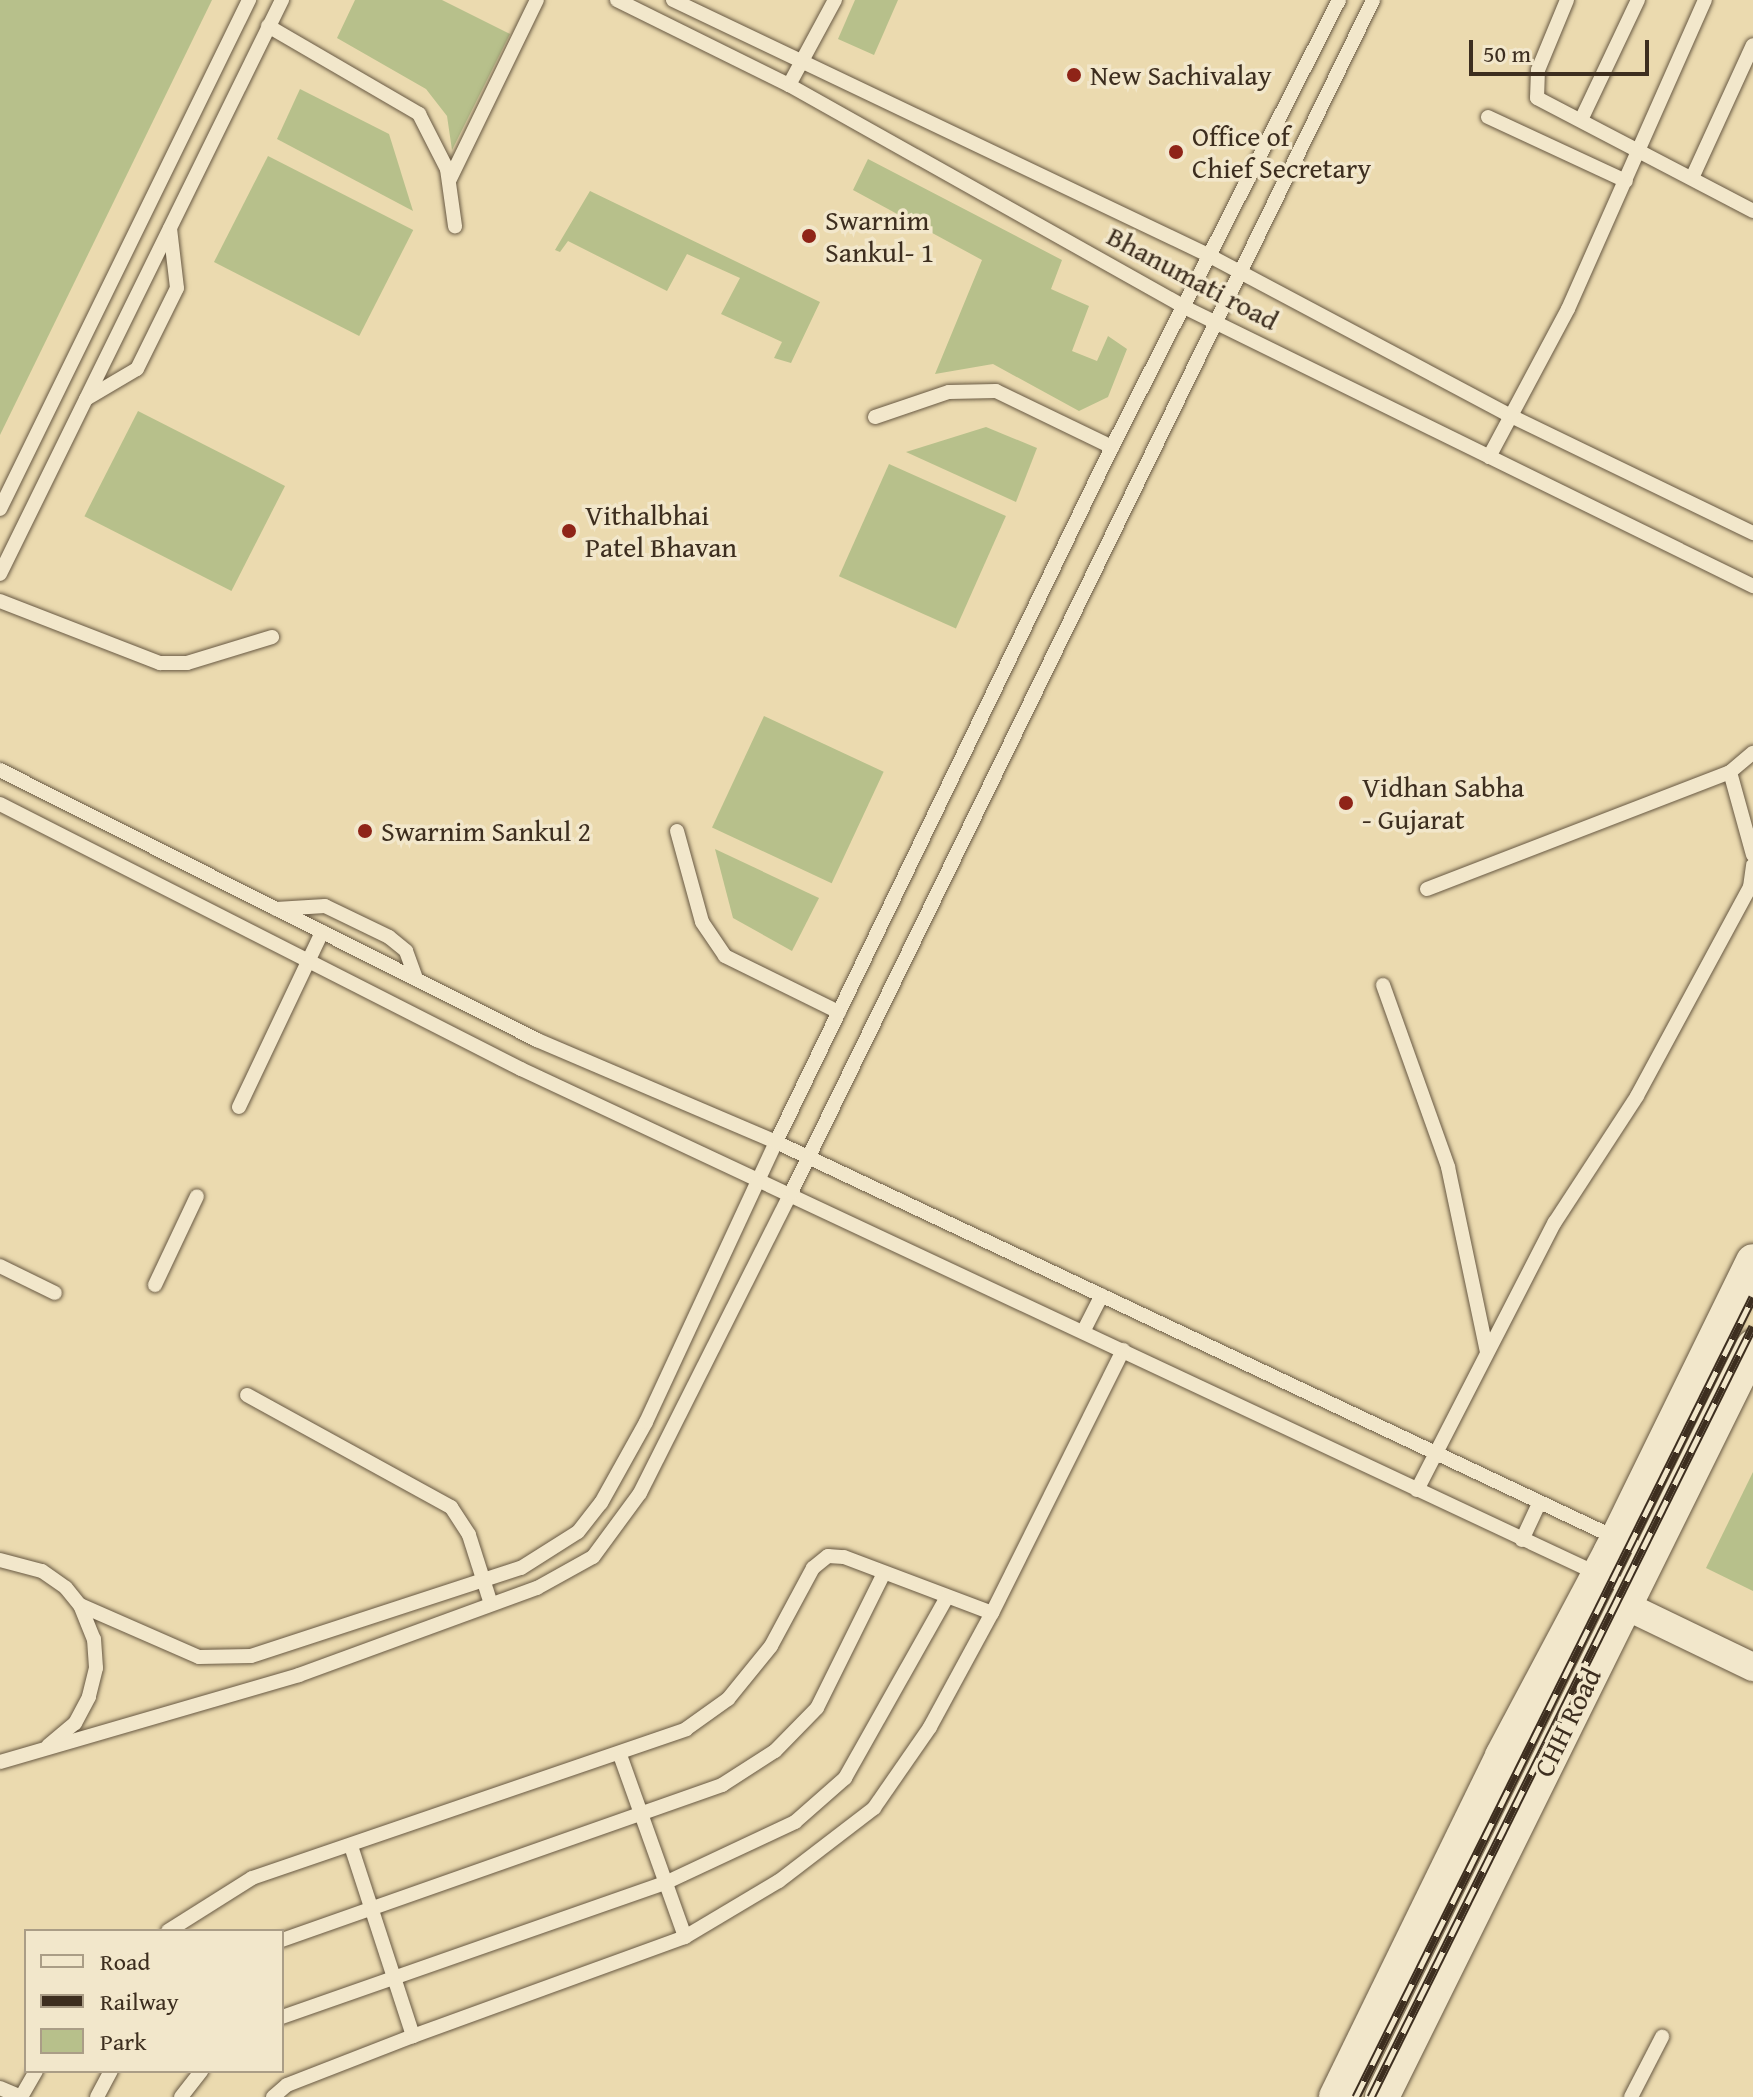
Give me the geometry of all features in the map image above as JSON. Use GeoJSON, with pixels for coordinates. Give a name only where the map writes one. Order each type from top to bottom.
{"type":"FeatureCollection","features":[{"type":"Feature","properties":{"kind":"street"},"geometry":{"type":"LineString","coordinates":[[1336,2097],[1502,1756],[1618,1538],[1753,1261]]}},
{"type":"Feature","properties":{"kind":"street","name":"CHH Road"},"geometry":{"type":"LineString","coordinates":[[1382,2097],[1753,1347]]}},
{"type":"Feature","properties":{"kind":"street"},"geometry":{"type":"LineString","coordinates":[[1682,1408],[1715,1424]]}},
{"type":"Feature","properties":{"kind":"street"},"geometry":{"type":"LineString","coordinates":[[1628,1598],[1753,1667]]}},
{"type":"Feature","properties":{"kind":"lane"},"geometry":{"type":"LineString","coordinates":[[0,509],[249,0]]}},
{"type":"Feature","properties":{"kind":"lane"},"geometry":{"type":"LineString","coordinates":[[0,574],[282,0]]}},
{"type":"Feature","properties":{"kind":"lane"},"geometry":{"type":"LineString","coordinates":[[449,181],[537,0]]}},
{"type":"Feature","properties":{"kind":"lane","name":"Bhanumati road"},"geometry":{"type":"LineString","coordinates":[[617,0],[789,85],[1184,307],[1753,586]]}},
{"type":"Feature","properties":{"kind":"lane","name":"Bhanumati road"},"geometry":{"type":"LineString","coordinates":[[673,0],[1208,255],[1513,417],[1753,533]]}},
{"type":"Feature","properties":{"kind":"lane"},"geometry":{"type":"LineString","coordinates":[[789,85],[835,0]]}},
{"type":"Feature","properties":{"kind":"lane"},"geometry":{"type":"LineString","coordinates":[[0,1560],[42,1571],[80,1605],[199,1657],[235,1659],[301,1643],[484,1581],[550,1552],[578,1532],[601,1503],[646,1422],[776,1142],[1112,447],[1339,0]]}},
{"type":"Feature","properties":{"kind":"lane"},"geometry":{"type":"LineString","coordinates":[[0,1762],[26,1757],[299,1675],[537,1588],[593,1557],[616,1528],[640,1493],[791,1193],[805,1157],[1373,0]]}},
{"type":"Feature","properties":{"kind":"lane"},"geometry":{"type":"LineString","coordinates":[[1567,0],[1534,86],[1545,105],[1641,150],[1753,211]]}},
{"type":"Feature","properties":{"kind":"lane"},"geometry":{"type":"LineString","coordinates":[[1581,120],[1638,0]]}},
{"type":"Feature","properties":{"kind":"lane"},"geometry":{"type":"LineString","coordinates":[[1489,457],[1513,417],[1641,150],[1705,0]]}},
{"type":"Feature","properties":{"kind":"lane"},"geometry":{"type":"LineString","coordinates":[[268,26],[419,114],[439,145],[449,181],[455,226]]}},
{"type":"Feature","properties":{"kind":"lane"},"geometry":{"type":"LineString","coordinates":[[1692,178],[1753,45]]}},
{"type":"Feature","properties":{"kind":"lane"},"geometry":{"type":"LineString","coordinates":[[1488,117],[1626,181]]}},
{"type":"Feature","properties":{"kind":"lane"},"geometry":{"type":"LineString","coordinates":[[86,399],[137,369],[177,288],[170,228]]}},
{"type":"Feature","properties":{"kind":"lane"},"geometry":{"type":"LineString","coordinates":[[875,417],[949,392],[996,391],[1112,447]]}},
{"type":"Feature","properties":{"kind":"lane"},"geometry":{"type":"LineString","coordinates":[[0,601],[160,663],[187,663],[272,637]]}},
{"type":"Feature","properties":{"kind":"lane"},"geometry":{"type":"LineString","coordinates":[[1427,889],[1730,772],[1753,753]]}},
{"type":"Feature","properties":{"kind":"lane"},"geometry":{"type":"LineString","coordinates":[[0,770],[537,1040],[776,1142],[1434,1455],[1650,1554]]}},
{"type":"Feature","properties":{"kind":"lane"},"geometry":{"type":"LineString","coordinates":[[1730,772],[1753,855]]}},
{"type":"Feature","properties":{"kind":"lane"},"geometry":{"type":"LineString","coordinates":[[0,804],[308,962],[759,1180],[1084,1330],[1597,1574],[1628,1598]]}},
{"type":"Feature","properties":{"kind":"lane"},"geometry":{"type":"LineString","coordinates":[[677,831],[702,922],[725,956],[839,1012]]}},
{"type":"Feature","properties":{"kind":"lane"},"geometry":{"type":"LineString","coordinates":[[1417,1490],[1555,1222],[1637,1096],[1750,887],[1753,865]]}},
{"type":"Feature","properties":{"kind":"lane"},"geometry":{"type":"LineString","coordinates":[[276,909],[325,906],[389,937],[406,951],[416,979]]}},
{"type":"Feature","properties":{"kind":"lane"},"geometry":{"type":"LineString","coordinates":[[239,1107],[322,932]]}},
{"type":"Feature","properties":{"kind":"lane"},"geometry":{"type":"LineString","coordinates":[[1383,985],[1448,1167],[1487,1352]]}},
{"type":"Feature","properties":{"kind":"lane"},"geometry":{"type":"LineString","coordinates":[[155,1285],[197,1196]]}},
{"type":"Feature","properties":{"kind":"lane"},"geometry":{"type":"LineString","coordinates":[[0,1266],[55,1293]]}},
{"type":"Feature","properties":{"kind":"lane"},"geometry":{"type":"LineString","coordinates":[[1084,1330],[1102,1295]]}},
{"type":"Feature","properties":{"kind":"lane"},"geometry":{"type":"LineString","coordinates":[[273,2097],[287,2085],[413,2036],[685,1937],[779,1881],[874,1808],[930,1727],[992,1613],[1123,1350]]}},
{"type":"Feature","properties":{"kind":"lane"},"geometry":{"type":"LineString","coordinates":[[247,1395],[451,1507],[462,1519],[491,1604]]}},
{"type":"Feature","properties":{"kind":"lane"},"geometry":{"type":"LineString","coordinates":[[1522,1540],[1539,1504]]}},
{"type":"Feature","properties":{"kind":"lane"},"geometry":{"type":"LineString","coordinates":[[171,1929],[252,1878],[620,1755],[686,1729],[728,1699],[771,1646],[813,1568],[828,1556],[992,1613]]}},
{"type":"Feature","properties":{"kind":"lane"},"geometry":{"type":"LineString","coordinates":[[284,1939],[371,1907],[642,1817],[722,1785],[775,1751],[817,1708],[884,1573]]}},
{"type":"Feature","properties":{"kind":"lane"},"geometry":{"type":"LineString","coordinates":[[284,2016],[665,1883],[795,1822],[845,1778],[947,1597]]}},
{"type":"Feature","properties":{"kind":"lane"},"geometry":{"type":"LineString","coordinates":[[26,1757],[53,1744],[75,1723],[89,1697],[96,1668],[94,1639],[80,1605]]}},
{"type":"Feature","properties":{"kind":"lane"},"geometry":{"type":"LineString","coordinates":[[620,1755],[685,1937]]}},
{"type":"Feature","properties":{"kind":"lane"},"geometry":{"type":"LineString","coordinates":[[351,1846],[413,2036]]}},
{"type":"Feature","properties":{"kind":"lane"},"geometry":{"type":"LineString","coordinates":[[1631,2097],[1662,2037]]}},
{"type":"Feature","properties":{"kind":"lane"},"geometry":{"type":"LineString","coordinates":[[0,2088],[21,2097],[35,2073]]}},
{"type":"Feature","properties":{"kind":"lane"},"geometry":{"type":"LineString","coordinates":[[97,2097],[110,2073]]}},
{"type":"Feature","properties":{"kind":"lane"},"geometry":{"type":"LineString","coordinates":[[181,2097],[199,2073]]}},
{"type":"Feature","properties":{"kind":"green space"},"geometry":{"type":"Polygon","coordinates":[[[0,0],[212,0],[0,435],[0,0]]]}},
{"type":"Feature","properties":{"kind":"green space"},"geometry":{"type":"Polygon","coordinates":[[[355,0],[442,0],[510,34],[452,150],[447,116],[426,89],[337,38],[355,0]]]}},
{"type":"Feature","properties":{"kind":"green space"},"geometry":{"type":"Polygon","coordinates":[[[855,0],[898,0],[874,55],[838,39],[855,0]]]}},
{"type":"Feature","properties":{"kind":"green space"},"geometry":{"type":"Polygon","coordinates":[[[300,89],[389,134],[413,211],[277,139],[300,89]]]}},
{"type":"Feature","properties":{"kind":"green space"},"geometry":{"type":"Polygon","coordinates":[[[268,156],[413,230],[359,336],[214,262],[268,156]]]}},
{"type":"Feature","properties":{"kind":"green space"},"geometry":{"type":"Polygon","coordinates":[[[868,159],[1062,260],[1051,289],[1089,306],[1072,351],[1097,361],[1108,336],[1127,349],[1108,397],[1079,411],[993,364],[935,374],[982,260],[853,190],[868,159]]]}},
{"type":"Feature","properties":{"kind":"green space"},"geometry":{"type":"Polygon","coordinates":[[[590,191],[820,302],[791,363],[774,358],[782,342],[721,314],[740,278],[687,254],[667,291],[568,241],[560,252],[555,250],[590,191]]]}},
{"type":"Feature","properties":{"kind":"green space"},"geometry":{"type":"Polygon","coordinates":[[[138,411],[285,486],[231,591],[84,516],[138,411]]]}},
{"type":"Feature","properties":{"kind":"green space"},"geometry":{"type":"Polygon","coordinates":[[[986,427],[1037,448],[1016,502],[906,452],[986,427]]]}},
{"type":"Feature","properties":{"kind":"green space"},"geometry":{"type":"Polygon","coordinates":[[[889,464],[1006,516],[956,628],[839,576],[889,464]]]}},
{"type":"Feature","properties":{"kind":"green space"},"geometry":{"type":"Polygon","coordinates":[[[764,716],[884,772],[832,883],[712,827],[764,716]]]}},
{"type":"Feature","properties":{"kind":"green space"},"geometry":{"type":"Polygon","coordinates":[[[715,849],[819,898],[792,951],[733,918],[715,849]]]}},
{"type":"Feature","properties":{"kind":"green space"},"geometry":{"type":"Polygon","coordinates":[[[1753,1472],[1753,1591],[1706,1568],[1753,1472]]]}},
{"type":"Feature","properties":{"kind":"railway"},"geometry":{"type":"LineString","coordinates":[[1356,2097],[1753,1297]]}},
{"type":"Feature","properties":{"kind":"railway"},"geometry":{"type":"LineString","coordinates":[[1371,2097],[1753,1326]]}},
{"type":"Feature","properties":{"kind":"place","name":"New Sachivalay"},"geometry":{"type":"Point","coordinates":[1074,75]}},
{"type":"Feature","properties":{"kind":"place","name":"Office of Chief Secretary"},"geometry":{"type":"Point","coordinates":[1176,152]}},
{"type":"Feature","properties":{"kind":"place","name":"Swarnim Sankul- 1"},"geometry":{"type":"Point","coordinates":[809,236]}},
{"type":"Feature","properties":{"kind":"place","name":"Vithalbhai Patel Bhavan"},"geometry":{"type":"Point","coordinates":[569,531]}},
{"type":"Feature","properties":{"kind":"place","name":"Vidhan Sabha - Gujarat"},"geometry":{"type":"Point","coordinates":[1346,803]}},
{"type":"Feature","properties":{"kind":"place","name":"Swarnim Sankul 2"},"geometry":{"type":"Point","coordinates":[365,831]}}]}
